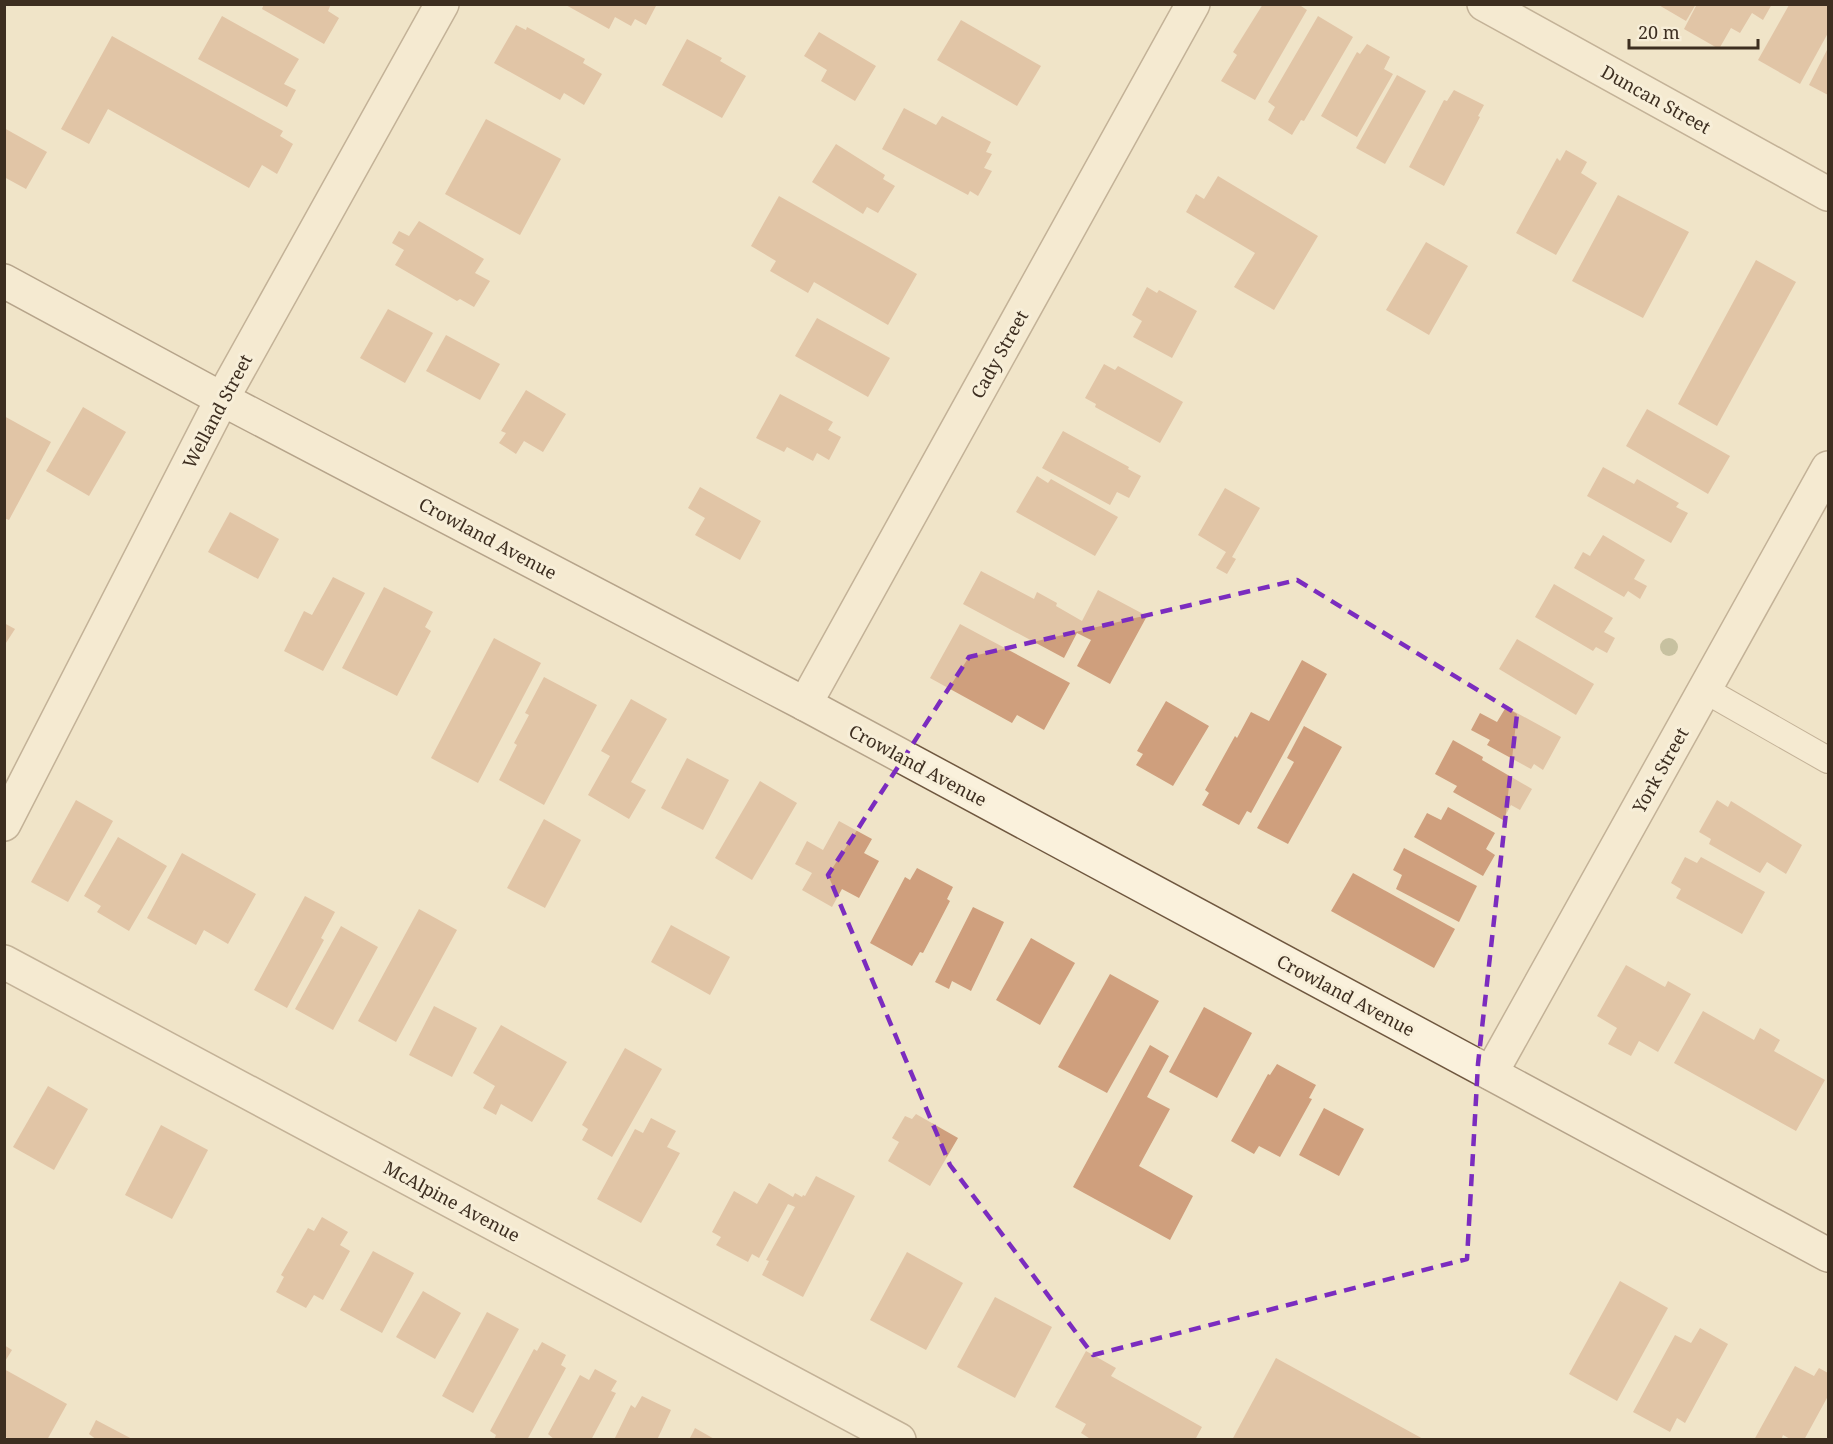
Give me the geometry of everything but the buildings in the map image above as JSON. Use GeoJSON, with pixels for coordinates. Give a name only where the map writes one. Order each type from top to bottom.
{"type":"FeatureCollection","features":[{"type":"Feature","properties":{"kind":"street","name":"Welland Street"},"geometry":{"type":"LineString","coordinates":[[4,824],[222,399],[442,4]]}},
{"type":"Feature","properties":{"kind":"street","name":"Cady Street"},"geometry":{"type":"LineString","coordinates":[[805,704],[1193,4]]}},
{"type":"Feature","properties":{"kind":"street","name":"Duncan Street"},"geometry":{"type":"LineString","coordinates":[[1485,4],[1828,194]]}},
{"type":"Feature","properties":{"kind":"street","name":"Crowland Avenue"},"geometry":{"type":"LineString","coordinates":[[4,280],[222,399],[805,704],[1828,1255]]}},
{"type":"Feature","properties":{"kind":"street","name":"York Street"},"geometry":{"type":"LineString","coordinates":[[1491,1073],[1828,468]]}},
{"type":"Feature","properties":{"kind":"street","name":"McAlpine Avenue"},"geometry":{"type":"LineString","coordinates":[[4,962],[899,1440]]}},
{"type":"Feature","properties":{"kind":"lane"},"geometry":{"type":"LineString","coordinates":[[1705,690],[1828,760]]}},
{"type":"Feature","properties":{"kind":"highlighted area"},"geometry":{"type":"Polygon","coordinates":[[[1297,580],[1517,714],[1478,1064],[1467,1259],[1093,1355],[950,1165],[828,875],[969,657],[1297,580]]]}}]}
